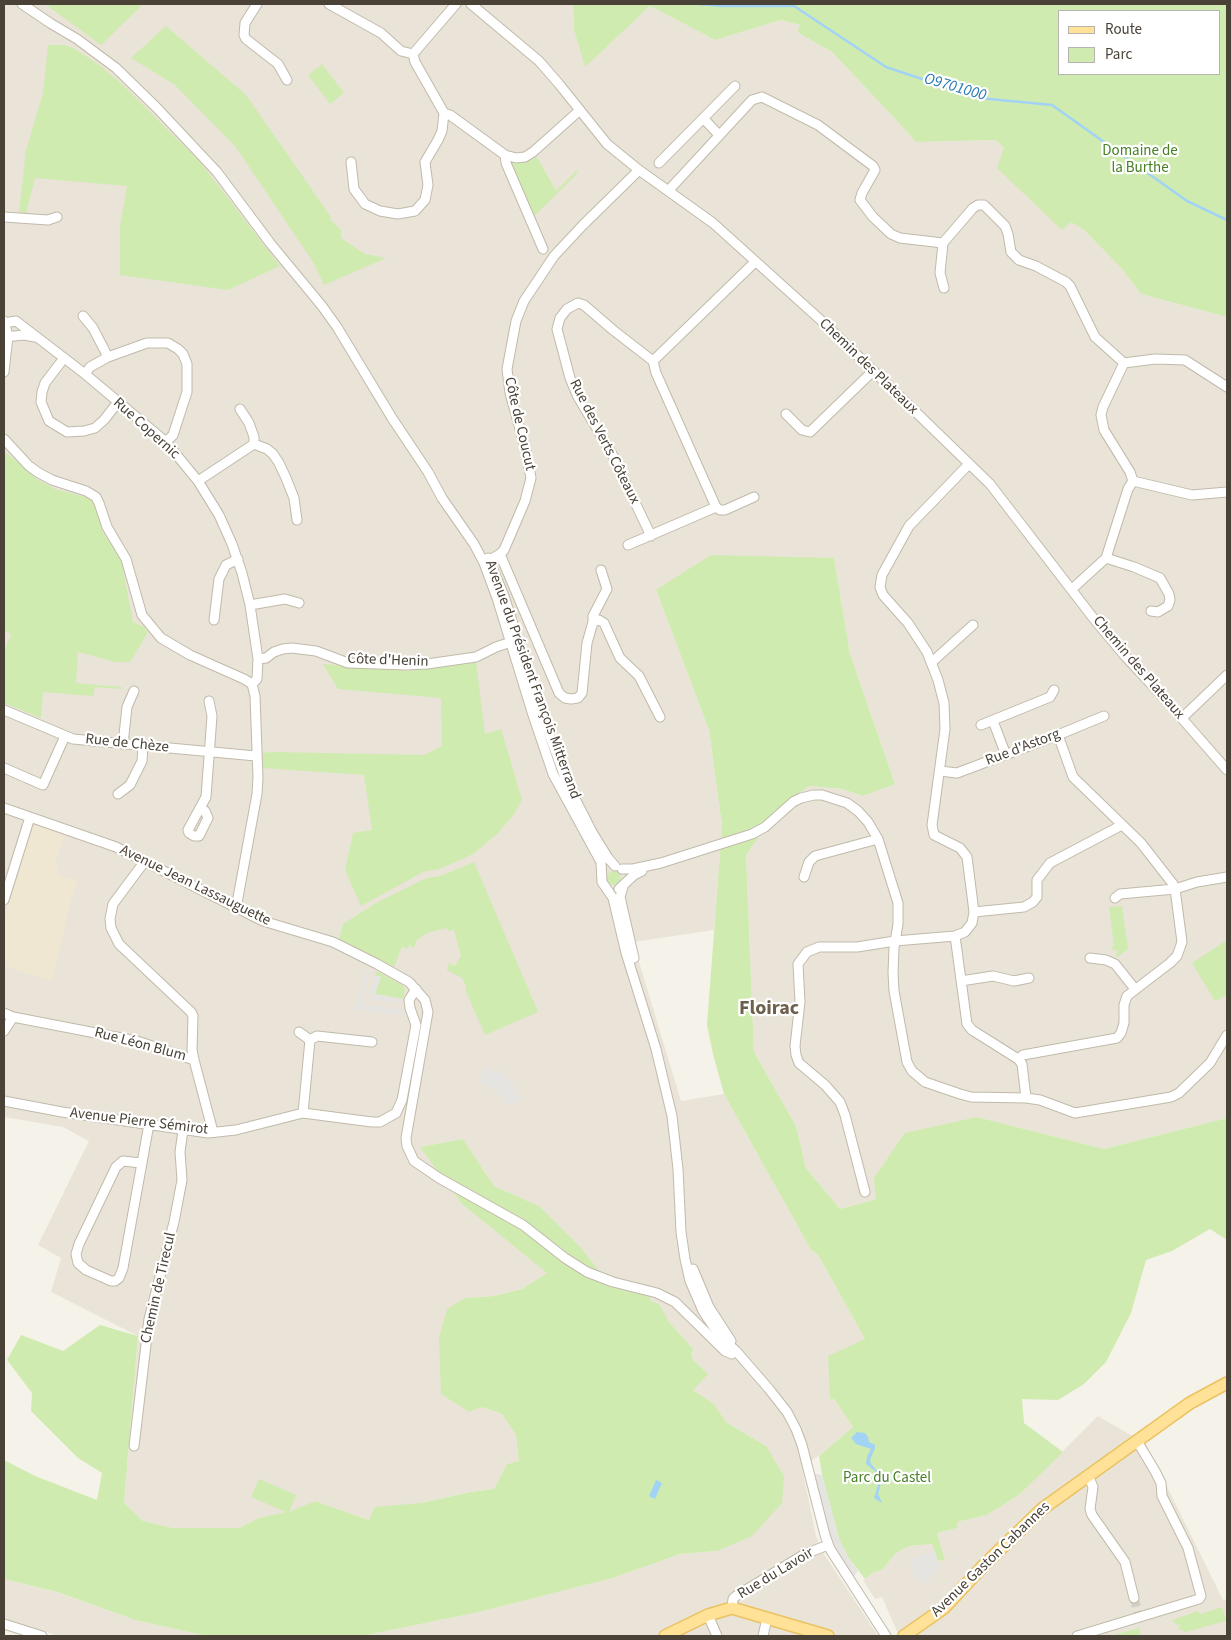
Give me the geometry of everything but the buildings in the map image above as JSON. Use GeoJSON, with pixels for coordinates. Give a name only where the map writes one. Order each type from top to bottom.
{"type":"FeatureCollection","features":[{"type":"Feature","properties":{"kind":"main road","name":"Avenue Gaston Cabannes"},"geometry":{"type":"LineString","coordinates":[[904,1636],[944,1608],[1030,1518],[1198,1398],[1227,1382]]}},
{"type":"Feature","properties":{"kind":"main road","name":"Avenue Gaston Cabannes"},"geometry":{"type":"LineString","coordinates":[[1176,1414],[1227,1389]]}},
{"type":"Feature","properties":{"kind":"main road"},"geometry":{"type":"LineString","coordinates":[[665,1636],[708,1615],[732,1608],[828,1636]]}},
{"type":"Feature","properties":{"kind":"street","name":"Avenue du Président François Mitterrand"},"geometry":{"type":"LineString","coordinates":[[22,4],[83,43],[116,68],[157,108],[216,172],[337,327],[392,418],[428,472],[446,495],[487,562],[498,598],[567,783],[592,832],[608,858],[619,867]]}},
{"type":"Feature","properties":{"kind":"street"},"geometry":{"type":"LineString","coordinates":[[257,4],[244,27],[244,35],[246,39],[278,64],[287,80]]}},
{"type":"Feature","properties":{"kind":"street"},"geometry":{"type":"LineString","coordinates":[[329,4],[382,33],[401,51],[407,54],[413,54],[456,4]]}},
{"type":"Feature","properties":{"kind":"street","name":"Chemin des Plateaux"},"geometry":{"type":"LineString","coordinates":[[471,4],[539,61],[607,144],[639,170],[714,223],[786,288],[992,486],[1125,656],[1227,770]]}},
{"type":"Feature","properties":{"kind":"street"},"geometry":{"type":"LineString","coordinates":[[351,162],[354,188],[365,204],[380,211],[398,214],[415,211],[425,200],[428,185],[425,162],[442,131],[444,113],[413,54]]}},
{"type":"Feature","properties":{"kind":"street"},"geometry":{"type":"LineString","coordinates":[[658,163],[735,86]]}},
{"type":"Feature","properties":{"kind":"street"},"geometry":{"type":"LineString","coordinates":[[668,191],[752,100],[758,97],[768,99],[818,125],[873,166],[875,170],[860,200],[873,217],[891,234],[900,238],[943,243]]}},
{"type":"Feature","properties":{"kind":"street"},"geometry":{"type":"LineString","coordinates":[[444,113],[450,115],[505,155],[516,158],[525,157],[533,152],[580,110]]}},
{"type":"Feature","properties":{"kind":"street"},"geometry":{"type":"LineString","coordinates":[[703,118],[719,135]]}},
{"type":"Feature","properties":{"kind":"street"},"geometry":{"type":"LineString","coordinates":[[505,155],[506,164],[543,249]]}},
{"type":"Feature","properties":{"kind":"street","name":"Côte de Coucut"},"geometry":{"type":"LineString","coordinates":[[500,554],[504,550],[522,508],[531,478],[526,451],[510,393],[507,369],[516,321],[524,301],[554,256],[583,224],[639,170]]}},
{"type":"Feature","properties":{"kind":"street"},"geometry":{"type":"LineString","coordinates":[[944,288],[940,273],[943,243],[973,208],[978,205],[984,206],[1005,226],[1011,252],[1019,260],[1044,270],[1066,282],[1070,286],[1095,337],[1124,362],[1155,359],[1185,360],[1227,387]]}},
{"type":"Feature","properties":{"kind":"street"},"geometry":{"type":"LineString","coordinates":[[4,217],[48,220],[57,217]]}},
{"type":"Feature","properties":{"kind":"street"},"geometry":{"type":"LineString","coordinates":[[754,497],[725,510],[720,510],[716,507],[656,373],[653,362],[755,262]]}},
{"type":"Feature","properties":{"kind":"street","name":"Rue des Verts Côteaux"},"geometry":{"type":"LineString","coordinates":[[651,536],[621,472],[570,378],[558,329],[560,318],[567,309],[578,303],[584,305],[653,362]]}},
{"type":"Feature","properties":{"kind":"street"},"geometry":{"type":"LineString","coordinates":[[82,316],[93,328],[108,356]]}},
{"type":"Feature","properties":{"kind":"street","name":"Rue Copernic"},"geometry":{"type":"LineString","coordinates":[[4,322],[16,321],[85,374],[166,442],[198,481],[219,516],[238,559],[250,605],[258,659],[257,679],[252,684]]}},
{"type":"Feature","properties":{"kind":"street"},"geometry":{"type":"LineString","coordinates":[[4,322],[4,372]]}},
{"type":"Feature","properties":{"kind":"street"},"geometry":{"type":"LineString","coordinates":[[5,338],[24,335],[37,337]]}},
{"type":"Feature","properties":{"kind":"street"},"geometry":{"type":"LineString","coordinates":[[85,374],[90,367],[108,356],[147,343],[158,342],[174,346],[183,354],[187,364],[187,392],[173,435],[166,442]]}},
{"type":"Feature","properties":{"kind":"street"},"geometry":{"type":"LineString","coordinates":[[64,358],[45,383],[42,392],[41,402],[49,421],[67,432],[95,428],[118,402]]}},
{"type":"Feature","properties":{"kind":"street"},"geometry":{"type":"LineString","coordinates":[[1124,362],[1101,415],[1104,430],[1130,472],[1133,481]]}},
{"type":"Feature","properties":{"kind":"street"},"geometry":{"type":"LineString","coordinates":[[786,414],[802,430],[810,432],[873,371]]}},
{"type":"Feature","properties":{"kind":"street"},"geometry":{"type":"LineString","coordinates":[[240,408],[249,423],[254,437],[254,444]]}},
{"type":"Feature","properties":{"kind":"street"},"geometry":{"type":"LineString","coordinates":[[4,439],[29,466],[39,473],[52,480],[86,491],[96,497],[107,527],[128,564],[142,615],[161,638],[190,655],[252,684],[255,696],[256,794],[237,903],[234,908]]}},
{"type":"Feature","properties":{"kind":"street"},"geometry":{"type":"LineString","coordinates":[[198,481],[254,444]]}},
{"type":"Feature","properties":{"kind":"street"},"geometry":{"type":"LineString","coordinates":[[254,444],[267,449],[273,454],[294,498],[297,520]]}},
{"type":"Feature","properties":{"kind":"street"},"geometry":{"type":"LineString","coordinates":[[865,1192],[840,1102],[825,1085],[799,1063],[796,1055],[795,1046],[800,1002],[798,964],[807,952],[819,947],[857,947],[955,936],[964,932],[972,923],[974,912],[967,857],[960,848],[934,835],[932,825],[940,771],[945,716],[944,703],[932,662],[927,652],[908,623],[883,596],[880,587],[882,575],[910,526],[969,464]]}},
{"type":"Feature","properties":{"kind":"street"},"geometry":{"type":"LineString","coordinates":[[1133,481],[1192,495],[1227,492]]}},
{"type":"Feature","properties":{"kind":"street"},"geometry":{"type":"LineString","coordinates":[[1072,589],[1106,558],[1128,489],[1133,481]]}},
{"type":"Feature","properties":{"kind":"street"},"geometry":{"type":"LineString","coordinates":[[628,545],[716,507]]}},
{"type":"Feature","properties":{"kind":"street"},"geometry":{"type":"LineString","coordinates":[[487,562],[500,554],[559,692],[565,698],[578,698],[582,693],[587,643],[593,622],[594,610],[602,602],[607,589],[601,570]]}},
{"type":"Feature","properties":{"kind":"street"},"geometry":{"type":"LineString","coordinates":[[1106,558],[1160,578],[1169,594],[1170,600],[1168,606],[1158,612],[1151,610]]}},
{"type":"Feature","properties":{"kind":"street"},"geometry":{"type":"LineString","coordinates":[[214,620],[219,579],[226,565],[238,559]]}},
{"type":"Feature","properties":{"kind":"street"},"geometry":{"type":"LineString","coordinates":[[250,605],[285,599],[299,603]]}},
{"type":"Feature","properties":{"kind":"street"},"geometry":{"type":"LineString","coordinates":[[593,622],[599,620],[604,623],[620,658],[639,676],[660,718]]}},
{"type":"Feature","properties":{"kind":"street"},"geometry":{"type":"LineString","coordinates":[[932,662],[973,625]]}},
{"type":"Feature","properties":{"kind":"street","name":"Avenue du Président François Mitterrand"},"geometry":{"type":"LineString","coordinates":[[514,641],[532,712],[553,774],[601,862],[603,873]]}},
{"type":"Feature","properties":{"kind":"street","name":"Côte d'Henin"},"geometry":{"type":"LineString","coordinates":[[258,659],[266,658],[274,652],[283,649],[292,648],[316,651],[348,662],[406,665],[427,664],[476,657],[514,641]]}},
{"type":"Feature","properties":{"kind":"street"},"geometry":{"type":"LineString","coordinates":[[1182,718],[1227,675]]}},
{"type":"Feature","properties":{"kind":"street"},"geometry":{"type":"LineString","coordinates":[[981,725],[1050,697],[1054,690]]}},
{"type":"Feature","properties":{"kind":"street"},"geometry":{"type":"LineString","coordinates":[[124,744],[127,707],[134,691]]}},
{"type":"Feature","properties":{"kind":"street"},"geometry":{"type":"LineString","coordinates":[[200,808],[206,797],[212,716],[209,701]]}},
{"type":"Feature","properties":{"kind":"street","name":"Rue de Chèze"},"geometry":{"type":"LineString","coordinates":[[4,710],[73,739],[256,756]]}},
{"type":"Feature","properties":{"kind":"street","name":"Rue d'Astorg"},"geometry":{"type":"LineString","coordinates":[[940,771],[957,773],[1104,716]]}},
{"type":"Feature","properties":{"kind":"street"},"geometry":{"type":"LineString","coordinates":[[993,721],[1006,755]]}},
{"type":"Feature","properties":{"kind":"street"},"geometry":{"type":"LineString","coordinates":[[1018,1059],[1023,1055],[1117,1038],[1121,1033],[1124,1023],[1124,1005],[1127,996],[1170,964],[1177,956],[1182,942],[1175,889],[1171,881],[1141,843],[1073,777],[1058,735]]}},
{"type":"Feature","properties":{"kind":"street"},"geometry":{"type":"LineString","coordinates":[[4,768],[43,785],[64,736]]}},
{"type":"Feature","properties":{"kind":"street"},"geometry":{"type":"LineString","coordinates":[[118,794],[130,784],[142,760],[143,746]]}},
{"type":"Feature","properties":{"kind":"street"},"geometry":{"type":"LineString","coordinates":[[886,1636],[836,1561],[828,1545],[802,1445],[787,1412],[736,1350],[725,1341],[696,1296],[687,1270],[681,1232],[676,1140],[670,1108],[656,1049],[626,953],[613,898],[602,882],[603,873],[608,867],[633,869],[660,863],[752,834],[764,827],[793,802],[801,798],[814,795],[835,798],[847,803],[858,811],[868,822],[878,839],[898,903],[893,962],[894,991],[902,1029],[903,1049],[912,1071],[926,1082],[971,1097],[1040,1100],[1075,1113],[1171,1097],[1179,1093],[1210,1063],[1227,1034]]}},
{"type":"Feature","properties":{"kind":"street","name":"Avenue Jean Lassauguette"},"geometry":{"type":"LineString","coordinates":[[4,808],[116,847],[234,908],[271,924],[333,942],[406,980],[425,1000],[428,1012],[406,1138],[407,1146],[414,1161],[438,1178],[523,1225],[565,1258],[587,1272],[613,1282],[657,1293],[675,1302],[725,1351],[732,1354],[736,1350]]}},
{"type":"Feature","properties":{"kind":"street"},"geometry":{"type":"LineString","coordinates":[[4,900],[30,817]]}},
{"type":"Feature","properties":{"kind":"street"},"geometry":{"type":"LineString","coordinates":[[974,912],[1024,907],[1033,902],[1036,897],[1037,880],[1050,863],[1122,825]]}},
{"type":"Feature","properties":{"kind":"street"},"geometry":{"type":"LineString","coordinates":[[804,877],[810,862],[815,856],[878,839]]}},
{"type":"Feature","properties":{"kind":"street"},"geometry":{"type":"LineString","coordinates":[[144,861],[113,904],[110,919],[111,928],[119,944],[191,1012],[193,1016],[192,1050],[194,1060]]}},
{"type":"Feature","properties":{"kind":"street"},"geometry":{"type":"LineString","coordinates":[[607,888],[615,890],[624,885],[634,875],[660,863]]}},
{"type":"Feature","properties":{"kind":"street"},"geometry":{"type":"LineString","coordinates":[[619,867],[626,877],[620,897],[628,937],[661,1048],[677,1115],[684,1169],[687,1231],[692,1263],[696,1278],[709,1307],[736,1350]]}},
{"type":"Feature","properties":{"kind":"street"},"geometry":{"type":"LineString","coordinates":[[1115,898],[1120,894],[1175,889],[1197,882],[1227,877]]}},
{"type":"Feature","properties":{"kind":"street"},"geometry":{"type":"LineString","coordinates":[[955,936],[967,1024],[972,1030],[1018,1059],[1022,1064],[1026,1098]]}},
{"type":"Feature","properties":{"kind":"street"},"geometry":{"type":"LineString","coordinates":[[1090,958],[1106,960],[1116,964],[1135,989]]}},
{"type":"Feature","properties":{"kind":"street"},"geometry":{"type":"LineString","coordinates":[[961,981],[993,976],[1014,980],[1029,978]]}},
{"type":"Feature","properties":{"kind":"street"},"geometry":{"type":"LineString","coordinates":[[310,1040],[303,1113],[376,1122],[386,1120],[396,1113],[402,1100],[416,1021],[409,1002],[411,994],[416,989]]}},
{"type":"Feature","properties":{"kind":"street","name":"Rue Léon Blum"},"geometry":{"type":"LineString","coordinates":[[4,1013],[137,1041],[194,1060],[213,1132]]}},
{"type":"Feature","properties":{"kind":"street"},"geometry":{"type":"LineString","coordinates":[[4,1031],[13,1016]]}},
{"type":"Feature","properties":{"kind":"street"},"geometry":{"type":"LineString","coordinates":[[299,1032],[310,1040]]}},
{"type":"Feature","properties":{"kind":"street"},"geometry":{"type":"LineString","coordinates":[[310,1040],[317,1036],[372,1042]]}},
{"type":"Feature","properties":{"kind":"street","name":"Avenue Pierre Sémirot"},"geometry":{"type":"LineString","coordinates":[[4,1101],[62,1112],[183,1130],[213,1132],[236,1130],[303,1113]]}},
{"type":"Feature","properties":{"kind":"street"},"geometry":{"type":"LineString","coordinates":[[141,1163],[124,1161],[116,1167],[76,1254],[78,1263],[86,1270],[111,1281],[119,1278],[122,1268],[149,1124]]}},
{"type":"Feature","properties":{"kind":"street","name":"Chemin de Tirecul"},"geometry":{"type":"LineString","coordinates":[[134,1446],[149,1320],[174,1222],[182,1180],[180,1152],[183,1130]]}},
{"type":"Feature","properties":{"kind":"street"},"geometry":{"type":"LineString","coordinates":[[1077,1636],[1139,1614],[1199,1599],[1201,1592],[1188,1548],[1162,1496],[1161,1483],[1137,1441]]}},
{"type":"Feature","properties":{"kind":"street"},"geometry":{"type":"LineString","coordinates":[[1088,1475],[1093,1487],[1090,1505],[1092,1515],[1125,1562],[1134,1598]]}},
{"type":"Feature","properties":{"kind":"street","name":"Rue du Lavoir"},"geometry":{"type":"LineString","coordinates":[[732,1608],[736,1596],[805,1554],[828,1545]]}},
{"type":"Feature","properties":{"kind":"street"},"geometry":{"type":"LineString","coordinates":[[708,1615],[717,1636]]}},
{"type":"Feature","properties":{"kind":"street"},"geometry":{"type":"LineString","coordinates":[[763,1636],[767,1618]]}},
{"type":"Feature","properties":{"kind":"street"},"geometry":{"type":"LineString","coordinates":[[4,1624],[42,1636]]}},
{"type":"Feature","properties":{"kind":"shaded area"},"geometry":{"type":"Polygon","coordinates":[[[4,4],[573,4],[574,30],[585,66],[650,6],[715,40],[781,20],[800,25],[797,32],[832,52],[916,142],[996,140],[1121,268],[1141,294],[1227,317],[1227,1118],[1104,1149],[977,1117],[876,1199],[840,1209],[806,1168],[796,1126],[754,1052],[746,855],[779,808],[809,786],[842,789],[863,796],[895,784],[850,654],[834,558],[656,590],[709,730],[722,826],[714,930],[633,942],[681,1101],[724,1094],[811,1250],[818,1255],[865,1339],[834,1399],[853,1427],[802,1468],[816,1536],[824,1554],[878,1636],[362,1636],[479,1612],[613,1578],[680,1554],[717,1551],[766,1446],[726,1422],[714,1404],[693,1390],[693,1360],[691,1353],[694,1350],[669,1322],[657,1303],[650,1299],[589,1335],[539,1206],[494,1186],[463,1139],[421,1147],[462,1204],[548,1273],[522,1289],[494,1296],[465,1298],[482,1407],[502,1414],[516,1435],[519,1461],[507,1464],[494,1489],[421,1503],[369,1520],[315,1501],[293,1511],[259,1518],[239,1528],[173,1528],[143,1521],[124,1504],[138,1336],[51,1292],[61,1258],[38,1245],[89,1141],[63,1127],[4,1117],[4,4]]]}},
{"type":"Feature","properties":{"kind":"shaded area"},"geometry":{"type":"Polygon","coordinates":[[[40,825],[66,834],[54,865],[59,867],[57,875],[78,882],[71,900],[52,981],[4,966],[4,919],[22,864],[19,861],[30,829],[40,825]]]}},
{"type":"Feature","properties":{"kind":"shaded area"},"geometry":{"type":"Polygon","coordinates":[[[365,971],[370,972],[362,1004],[404,1010],[404,1015],[354,1010],[365,971]]]}},
{"type":"Feature","properties":{"kind":"shaded area"},"geometry":{"type":"Polygon","coordinates":[[[375,975],[381,977],[375,994],[403,999],[402,1003],[373,1000],[369,993],[375,975]]]}},
{"type":"Feature","properties":{"kind":"shaded area"},"geometry":{"type":"Polygon","coordinates":[[[484,1067],[501,1072],[506,1076],[522,1100],[505,1105],[496,1090],[479,1083],[484,1067]]]}},
{"type":"Feature","properties":{"kind":"shaded area"},"geometry":{"type":"Polygon","coordinates":[[[1098,1416],[1146,1444],[1223,1600],[1227,1599],[1227,1636],[899,1636],[882,1597],[875,1599],[863,1580],[883,1569],[896,1553],[909,1546],[932,1544],[938,1561],[945,1560],[937,1533],[958,1528],[957,1522],[987,1515],[1020,1494],[1098,1416]]]}},
{"type":"Feature","properties":{"kind":"shaded area"},"geometry":{"type":"Polygon","coordinates":[[[809,1473],[822,1475],[839,1539],[858,1571],[850,1582],[833,1555],[809,1473]]]}},
{"type":"Feature","properties":{"kind":"shaded area"},"geometry":{"type":"Polygon","coordinates":[[[935,1551],[940,1568],[927,1582],[916,1580],[909,1560],[935,1551]]]}},
{"type":"Feature","properties":{"kind":"shaded area"},"geometry":{"type":"Polygon","coordinates":[[[4,1579],[56,1592],[135,1620],[207,1636],[59,1636],[4,1619],[4,1579]]]}},
{"type":"Feature","properties":{"kind":"green space"},"geometry":{"type":"Polygon","coordinates":[[[47,4],[143,4],[101,45],[47,4]]]}},
{"type":"Feature","properties":{"kind":"green space","name":"Domaine de la Burthe"},"geometry":{"type":"Polygon","coordinates":[[[573,4],[1227,4],[1227,317],[1141,294],[1121,268],[1083,229],[1071,222],[1062,230],[997,168],[1004,148],[996,140],[916,142],[832,52],[797,32],[800,25],[781,20],[715,40],[650,6],[585,67],[574,30],[573,4]]]}},
{"type":"Feature","properties":{"kind":"green space"},"geometry":{"type":"Polygon","coordinates":[[[166,26],[246,95],[331,217],[330,219],[341,230],[341,238],[365,254],[386,258],[324,285],[313,262],[235,146],[175,85],[131,58],[166,26]]]}},
{"type":"Feature","properties":{"kind":"green space"},"geometry":{"type":"Polygon","coordinates":[[[48,45],[65,45],[73,48],[98,64],[123,85],[200,162],[280,266],[228,290],[120,275],[120,226],[127,186],[35,178],[26,213],[19,212],[26,150],[43,93],[48,45]]]}},
{"type":"Feature","properties":{"kind":"green space"},"geometry":{"type":"Polygon","coordinates":[[[322,64],[344,93],[330,104],[308,75],[322,64]]]}},
{"type":"Feature","properties":{"kind":"green space"},"geometry":{"type":"Polygon","coordinates":[[[537,157],[556,191],[576,171],[578,173],[534,216],[511,166],[513,162],[526,162],[537,157]]]}},
{"type":"Feature","properties":{"kind":"green space"},"geometry":{"type":"Polygon","coordinates":[[[4,451],[38,480],[55,489],[93,499],[103,533],[121,559],[133,622],[146,628],[145,630],[148,632],[130,662],[115,662],[78,652],[76,683],[122,687],[122,689],[95,687],[93,696],[43,692],[41,718],[4,703],[4,651],[11,634],[4,631],[4,451]]]}},
{"type":"Feature","properties":{"kind":"green space","name":"Parc du Castel"},"geometry":{"type":"Polygon","coordinates":[[[711,555],[834,558],[850,654],[895,784],[863,796],[842,789],[809,786],[779,808],[746,855],[754,1052],[796,1126],[806,1168],[840,1209],[876,1199],[874,1178],[905,1133],[977,1117],[1104,1149],[1227,1118],[1227,1240],[1210,1229],[1172,1251],[1146,1260],[1131,1313],[1106,1362],[1084,1384],[1058,1400],[1022,1399],[1024,1423],[1063,1452],[1020,1494],[987,1515],[957,1522],[958,1528],[937,1533],[945,1560],[938,1561],[932,1544],[909,1546],[896,1553],[883,1569],[865,1579],[848,1557],[839,1539],[822,1475],[819,1456],[853,1427],[834,1399],[830,1399],[828,1356],[865,1339],[818,1255],[811,1250],[724,1094],[707,1025],[722,826],[709,730],[656,590],[711,555]]]}},
{"type":"Feature","properties":{"kind":"green space"},"geometry":{"type":"Polygon","coordinates":[[[476,662],[485,734],[501,729],[522,800],[514,814],[498,833],[473,854],[440,869],[423,872],[361,906],[345,870],[353,833],[372,830],[364,775],[263,768],[263,753],[424,755],[442,746],[441,698],[338,689],[323,664],[407,671],[476,662]]]}},
{"type":"Feature","properties":{"kind":"green space"},"geometry":{"type":"Polygon","coordinates":[[[474,862],[538,1012],[485,1035],[462,978],[447,970],[449,963],[455,966],[461,956],[454,930],[448,931],[447,928],[427,933],[417,940],[414,948],[409,945],[408,949],[402,947],[394,967],[339,939],[343,924],[376,903],[427,878],[440,876],[474,862]]]}},
{"type":"Feature","properties":{"kind":"green space"},"geometry":{"type":"Polygon","coordinates":[[[611,871],[617,871],[621,878],[617,885],[611,885],[607,881],[607,875],[611,871]]]}},
{"type":"Feature","properties":{"kind":"green space"},"geometry":{"type":"Polygon","coordinates":[[[1122,906],[1128,949],[1116,957],[1117,951],[1111,949],[1114,945],[1109,907],[1122,906]]]}},
{"type":"Feature","properties":{"kind":"green space"},"geometry":{"type":"Polygon","coordinates":[[[1227,940],[1227,995],[1215,1001],[1192,963],[1227,940]]]}},
{"type":"Feature","properties":{"kind":"green space"},"geometry":{"type":"Polygon","coordinates":[[[377,971],[402,985],[405,989],[403,999],[375,994],[380,977],[375,975],[377,971]]]}},
{"type":"Feature","properties":{"kind":"green space"},"geometry":{"type":"Polygon","coordinates":[[[463,1139],[494,1186],[539,1206],[581,1248],[607,1281],[604,1285],[650,1297],[651,1301],[659,1304],[669,1322],[694,1350],[691,1353],[693,1360],[708,1374],[693,1390],[714,1404],[726,1422],[766,1446],[784,1476],[782,1503],[752,1536],[717,1551],[680,1554],[613,1578],[479,1612],[362,1636],[207,1636],[135,1620],[57,1592],[4,1579],[4,1460],[35,1476],[97,1500],[102,1473],[78,1458],[31,1411],[32,1393],[7,1360],[21,1335],[63,1351],[100,1325],[138,1336],[124,1503],[143,1521],[173,1528],[239,1528],[259,1518],[286,1512],[251,1497],[259,1479],[296,1495],[289,1512],[315,1501],[369,1520],[375,1507],[421,1503],[494,1489],[507,1464],[519,1461],[516,1435],[502,1414],[482,1407],[469,1412],[441,1394],[439,1338],[447,1309],[465,1298],[494,1296],[522,1289],[547,1273],[462,1204],[420,1147],[463,1139]]]}},
{"type":"Feature","properties":{"kind":"green space"},"geometry":{"type":"Polygon","coordinates":[[[1222,1607],[1226,1621],[1186,1632],[1177,1628],[1180,1627],[1180,1624],[1177,1625],[1172,1620],[1198,1611],[1200,1614],[1222,1607]]]}},
{"type":"Feature","properties":{"kind":"green space"},"geometry":{"type":"Polygon","coordinates":[[[1139,1628],[1141,1636],[1110,1636],[1139,1628]]]}},
{"type":"Feature","properties":{"kind":"water"},"geometry":{"type":"Polygon","coordinates":[[[857,1432],[865,1433],[869,1442],[875,1445],[870,1460],[879,1473],[881,1483],[878,1494],[882,1503],[874,1498],[878,1485],[876,1472],[866,1464],[871,1449],[856,1444],[851,1438],[857,1432]]]}},
{"type":"Feature","properties":{"kind":"water"},"geometry":{"type":"Polygon","coordinates":[[[656,1480],[662,1483],[655,1499],[649,1496],[656,1480]]]}},
{"type":"Feature","properties":{"kind":"waterway","name":"O9701000"},"geometry":{"type":"LineString","coordinates":[[698,4],[794,6],[886,67],[979,98],[1052,105],[1187,201],[1227,220]]}},
{"type":"Feature","properties":{"kind":"tunnel"},"geometry":{"type":"LineString","coordinates":[[1134,1598],[1138,1613]]}},
{"type":"Feature","properties":{"kind":"district","name":"Floirac"},"geometry":{"type":"Point","coordinates":[769,1010]}}]}
